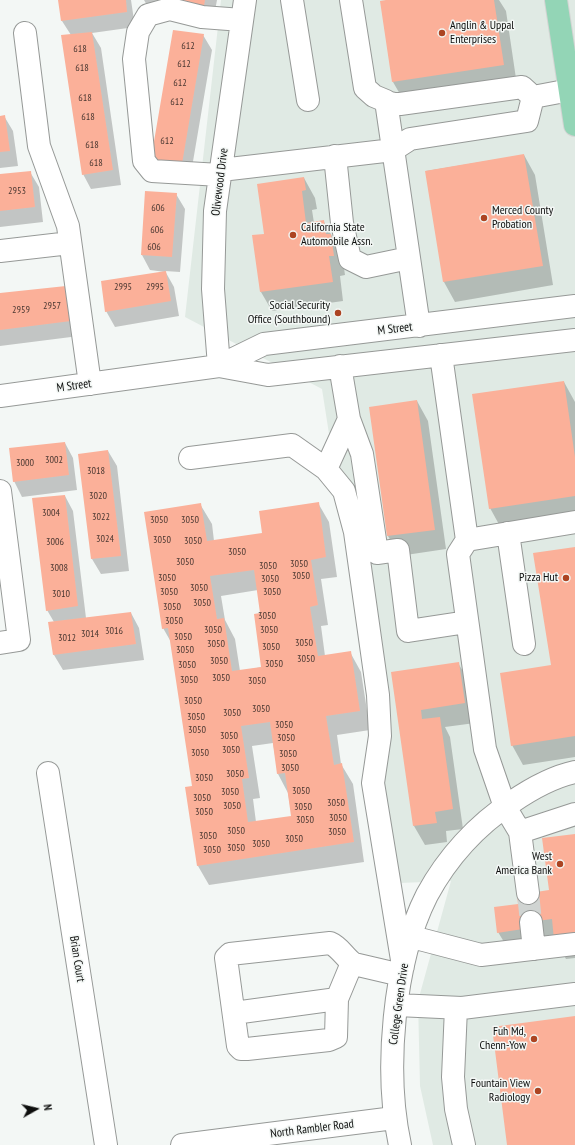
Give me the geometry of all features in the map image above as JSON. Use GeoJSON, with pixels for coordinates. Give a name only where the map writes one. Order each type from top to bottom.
{"type":"FeatureCollection","features":[{"type":"Feature","properties":{"kind":"main road"},"geometry":{"type":"LineString","coordinates":[[556,0],[575,125]]}},
{"type":"Feature","properties":{"kind":"street"},"geometry":{"type":"LineString","coordinates":[[292,0],[308,100]]}},
{"type":"Feature","properties":{"kind":"street"},"geometry":{"type":"LineString","coordinates":[[351,0],[365,88],[374,96],[386,102],[400,104],[522,87],[533,97]]}},
{"type":"Feature","properties":{"kind":"street"},"geometry":{"type":"LineString","coordinates":[[243,10],[202,17],[170,9],[148,14],[138,32],[134,59],[144,161],[152,171],[220,172],[335,156],[393,150],[410,139],[527,121],[533,97]]}},
{"type":"Feature","properties":{"kind":"street","name":"Olivewood Drive"},"geometry":{"type":"LineString","coordinates":[[219,366],[212,289],[215,211],[243,10]]}},
{"type":"Feature","properties":{"kind":"street"},"geometry":{"type":"LineString","coordinates":[[25,32],[39,146],[68,226],[90,384]]}},
{"type":"Feature","properties":{"kind":"street"},"geometry":{"type":"LineString","coordinates":[[533,97],[570,90]]}},
{"type":"Feature","properties":{"kind":"street"},"geometry":{"type":"LineString","coordinates":[[386,102],[418,326]]}},
{"type":"Feature","properties":{"kind":"street"},"geometry":{"type":"LineString","coordinates":[[335,156],[342,223],[350,259],[366,267],[409,258]]}},
{"type":"Feature","properties":{"kind":"street"},"geometry":{"type":"LineString","coordinates":[[0,251],[70,243]]}},
{"type":"Feature","properties":{"kind":"street","name":"M Street"},"geometry":{"type":"LineString","coordinates":[[0,396],[219,366],[264,344],[575,306]]}},
{"type":"Feature","properties":{"kind":"street","name":"M Street"},"geometry":{"type":"LineString","coordinates":[[219,366],[268,375],[575,340]]}},
{"type":"Feature","properties":{"kind":"street"},"geometry":{"type":"LineString","coordinates":[[441,355],[467,540],[458,554],[485,749],[505,807],[520,832],[528,893]]}},
{"type":"Feature","properties":{"kind":"street"},"geometry":{"type":"LineString","coordinates":[[340,366],[349,419],[362,454],[377,554],[398,550],[408,631],[467,622]]}},
{"type":"Feature","properties":{"kind":"street"},"geometry":{"type":"LineString","coordinates":[[326,469],[349,419]]}},
{"type":"Feature","properties":{"kind":"street"},"geometry":{"type":"LineString","coordinates":[[190,458],[292,445],[326,469],[344,491],[355,532],[378,694],[380,736],[373,783],[402,971],[352,963],[345,958],[339,948],[330,943],[230,954],[226,958],[238,1046],[241,1049],[329,1040],[336,1036],[337,999],[352,963]]}},
{"type":"Feature","properties":{"kind":"street"},"geometry":{"type":"LineString","coordinates":[[0,490],[19,640],[0,642]]}},
{"type":"Feature","properties":{"kind":"street"},"geometry":{"type":"LineString","coordinates":[[467,540],[575,522]]}},
{"type":"Feature","properties":{"kind":"street"},"geometry":{"type":"LineString","coordinates":[[508,533],[524,644]]}},
{"type":"Feature","properties":{"kind":"street","name":"College Green Drive"},"geometry":{"type":"LineString","coordinates":[[400,1145],[394,1118],[392,1064],[397,1005],[402,971],[417,917],[428,895],[447,864],[470,836],[505,807],[530,790],[565,774],[575,772]]}},
{"type":"Feature","properties":{"kind":"street","name":"Brian Court"},"geometry":{"type":"LineString","coordinates":[[48,773],[106,1145]]}},
{"type":"Feature","properties":{"kind":"street"},"geometry":{"type":"LineString","coordinates":[[520,832],[575,814]]}},
{"type":"Feature","properties":{"kind":"street"},"geometry":{"type":"LineString","coordinates":[[531,922],[534,949]]}},
{"type":"Feature","properties":{"kind":"street"},"geometry":{"type":"LineString","coordinates":[[412,937],[481,955],[575,944]]}},
{"type":"Feature","properties":{"kind":"street"},"geometry":{"type":"LineString","coordinates":[[397,1005],[456,1008],[575,994]]}},
{"type":"Feature","properties":{"kind":"street"},"geometry":{"type":"LineString","coordinates":[[234,1013],[337,999]]}},
{"type":"Feature","properties":{"kind":"street"},"geometry":{"type":"LineString","coordinates":[[456,1008],[453,1077],[456,1109],[464,1145]]}},
{"type":"Feature","properties":{"kind":"street","name":"North Rambler Road"},"geometry":{"type":"LineString","coordinates":[[182,1145],[394,1118]]}},
{"type":"Feature","properties":{"kind":"shaded area"},"geometry":{"type":"Polygon","coordinates":[[[221,0],[575,0],[575,1145],[433,1145],[420,1086],[418,1001],[451,881],[399,883],[322,389],[185,317],[221,0]]]}},
{"type":"Feature","properties":{"kind":"building"},"geometry":{"type":"Polygon","coordinates":[[[58,0],[126,0],[127,12],[61,21],[58,0]]]}},
{"type":"Feature","properties":{"kind":"building"},"geometry":{"type":"Polygon","coordinates":[[[176,0],[205,0],[204,6],[176,0]]]}},
{"type":"Feature","properties":{"kind":"building","name":"Anglin & Uppal Enterprises"},"geometry":{"type":"Polygon","coordinates":[[[494,0],[504,65],[392,82],[380,1],[494,0]]]}},
{"type":"Feature","properties":{"kind":"building"},"geometry":{"type":"Polygon","coordinates":[[[173,30],[204,34],[182,164],[151,159],[173,30]]]}},
{"type":"Feature","properties":{"kind":"building"},"geometry":{"type":"Polygon","coordinates":[[[92,32],[113,170],[82,175],[61,35],[92,32]]]}},
{"type":"Feature","properties":{"kind":"building"},"geometry":{"type":"Polygon","coordinates":[[[5,115],[10,151],[0,152],[0,116],[5,115]]]}},
{"type":"Feature","properties":{"kind":"building","name":"Merced County Probation"},"geometry":{"type":"Polygon","coordinates":[[[524,154],[543,266],[443,282],[425,171],[524,154]]]}},
{"type":"Feature","properties":{"kind":"building"},"geometry":{"type":"Polygon","coordinates":[[[31,171],[35,207],[0,211],[0,174],[31,171]]]}},
{"type":"Feature","properties":{"kind":"building","name":"California State Automobile Assn."},"geometry":{"type":"Polygon","coordinates":[[[304,177],[306,190],[302,191],[306,223],[324,220],[326,234],[331,234],[334,256],[329,256],[333,282],[260,292],[252,235],[264,234],[257,184],[304,177]]]}},
{"type":"Feature","properties":{"kind":"building"},"geometry":{"type":"Polygon","coordinates":[[[145,191],[177,193],[172,257],[141,255],[145,191]]]}},
{"type":"Feature","properties":{"kind":"building"},"geometry":{"type":"Polygon","coordinates":[[[166,271],[171,301],[105,312],[101,281],[166,271]]]}},
{"type":"Feature","properties":{"kind":"building"},"geometry":{"type":"Polygon","coordinates":[[[66,286],[71,321],[0,330],[0,293],[66,286]]]}},
{"type":"Feature","properties":{"kind":"building"},"geometry":{"type":"Polygon","coordinates":[[[564,381],[575,457],[575,496],[489,509],[472,394],[564,381]]]}},
{"type":"Feature","properties":{"kind":"building"},"geometry":{"type":"Polygon","coordinates":[[[417,400],[435,530],[387,536],[369,407],[417,400]]]}},
{"type":"Feature","properties":{"kind":"building"},"geometry":{"type":"Polygon","coordinates":[[[65,442],[69,475],[13,482],[9,448],[65,442]]]}},
{"type":"Feature","properties":{"kind":"building"},"geometry":{"type":"Polygon","coordinates":[[[108,450],[121,556],[91,559],[78,454],[108,450]]]}},
{"type":"Feature","properties":{"kind":"building"},"geometry":{"type":"Polygon","coordinates":[[[65,495],[78,606],[46,611],[32,498],[65,495]]]}},
{"type":"Feature","properties":{"kind":"building"},"geometry":{"type":"Polygon","coordinates":[[[319,502],[326,557],[311,560],[318,605],[310,607],[318,656],[351,651],[360,711],[326,716],[334,765],[342,763],[354,842],[197,866],[185,787],[192,786],[168,628],[162,629],[144,512],[201,503],[207,541],[262,533],[259,511],[319,502]],[[254,570],[210,576],[217,619],[224,618],[232,671],[261,667],[254,614],[260,613],[254,570]],[[270,722],[241,726],[249,778],[242,779],[248,822],[291,816],[285,773],[277,774],[270,722]]]}},
{"type":"Feature","properties":{"kind":"building"},"geometry":{"type":"Polygon","coordinates":[[[575,547],[575,736],[511,746],[500,673],[551,665],[533,553],[575,547]]]}},
{"type":"Feature","properties":{"kind":"building"},"geometry":{"type":"Polygon","coordinates":[[[131,612],[136,644],[53,655],[48,622],[131,612]]]}},
{"type":"Feature","properties":{"kind":"building"},"geometry":{"type":"Polygon","coordinates":[[[459,662],[465,703],[421,710],[422,719],[440,717],[453,809],[435,812],[437,823],[413,826],[391,672],[459,662]]]}},
{"type":"Feature","properties":{"kind":"building","name":"West America Bank"},"geometry":{"type":"Polygon","coordinates":[[[575,834],[575,937],[554,940],[552,919],[522,923],[523,929],[497,933],[494,907],[518,904],[517,895],[549,890],[542,838],[575,834]]]}},
{"type":"Feature","properties":{"kind":"building"},"geometry":{"type":"Polygon","coordinates":[[[575,1016],[575,1145],[507,1145],[492,1027],[575,1016]]]}},
{"type":"Feature","properties":{"kind":"tunnel"},"geometry":{"type":"LineString","coordinates":[[528,893],[531,922]]}},
{"type":"Feature","properties":{"kind":"place","name":"Anglin & Uppal Enterprises"},"geometry":{"type":"Point","coordinates":[442,33]}},
{"type":"Feature","properties":{"kind":"place","name":"Merced County Probation"},"geometry":{"type":"Point","coordinates":[484,218]}},
{"type":"Feature","properties":{"kind":"place","name":"California State Automobile Assn."},"geometry":{"type":"Point","coordinates":[293,235]}},
{"type":"Feature","properties":{"kind":"place","name":"Social Security Office (Southbound)"},"geometry":{"type":"Point","coordinates":[338,313]}},
{"type":"Feature","properties":{"kind":"place","name":"Pizza Hut"},"geometry":{"type":"Point","coordinates":[566,578]}},
{"type":"Feature","properties":{"kind":"place","name":"West America Bank"},"geometry":{"type":"Point","coordinates":[560,864]}},
{"type":"Feature","properties":{"kind":"place","name":"Fuh Md, Chenn-Yow"},"geometry":{"type":"Point","coordinates":[534,1039]}},
{"type":"Feature","properties":{"kind":"place","name":"Fountain View Radiology"},"geometry":{"type":"Point","coordinates":[538,1091]}}]}
